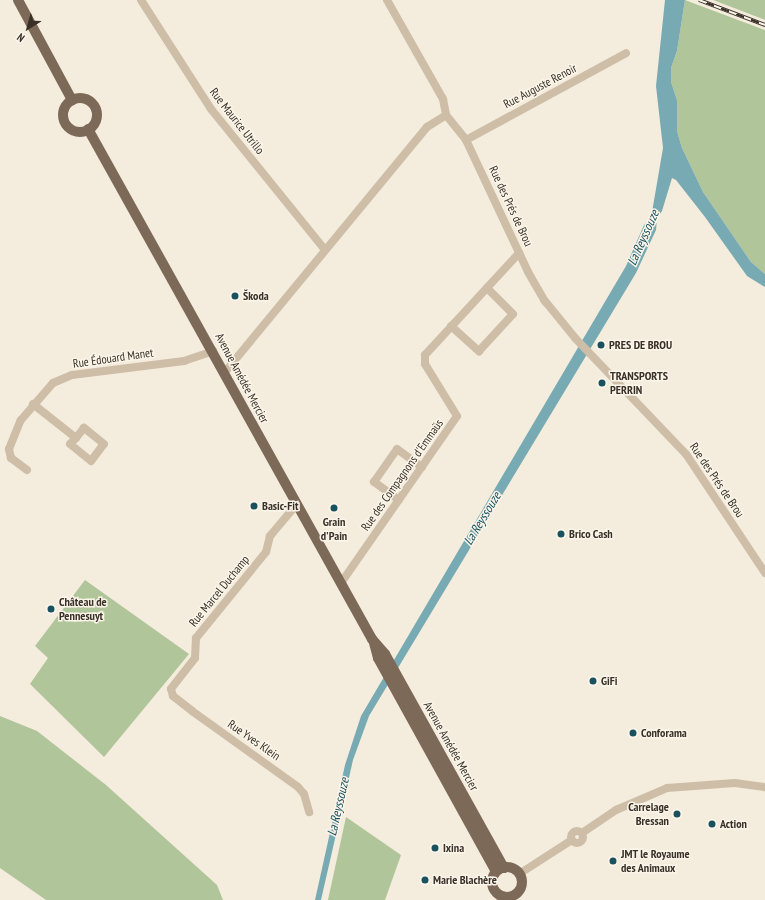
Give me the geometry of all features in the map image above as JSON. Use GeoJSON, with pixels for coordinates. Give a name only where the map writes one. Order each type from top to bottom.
{"type":"FeatureCollection","features":[{"type":"Feature","properties":{"kind":"main road"},"geometry":{"type":"LineString","coordinates":[[18,0],[72,100]]}},
{"type":"Feature","properties":{"kind":"main road"},"geometry":{"type":"LineString","coordinates":[[83,98],[93,104],[96,115],[88,129],[75,131],[65,123],[64,110],[72,100],[83,98]]}},
{"type":"Feature","properties":{"kind":"main road","name":"Avenue Amédée Mercier"},"geometry":{"type":"LineString","coordinates":[[88,129],[341,582],[372,639],[386,672],[396,681]]}},
{"type":"Feature","properties":{"kind":"main road","name":"Avenue Amédée Mercier"},"geometry":{"type":"LineString","coordinates":[[372,639],[389,660],[396,681],[500,870]]}},
{"type":"Feature","properties":{"kind":"main road"},"geometry":{"type":"LineString","coordinates":[[513,869],[519,874],[521,888],[517,897],[501,898],[492,886],[500,870],[513,869]]}},
{"type":"Feature","properties":{"kind":"street","name":"Rue Maurice Utrillo"},"geometry":{"type":"LineString","coordinates":[[141,0],[211,109],[325,250]]}},
{"type":"Feature","properties":{"kind":"street"},"geometry":{"type":"LineString","coordinates":[[225,372],[427,127],[446,114],[443,98],[387,0]]}},
{"type":"Feature","properties":{"kind":"street","name":"Rue Auguste Renoir"},"geometry":{"type":"LineString","coordinates":[[466,140],[626,53]]}},
{"type":"Feature","properties":{"kind":"street","name":"Rue des Prés de Brou"},"geometry":{"type":"LineString","coordinates":[[446,114],[466,140],[519,253],[545,301],[576,338],[686,454],[765,573]]}},
{"type":"Feature","properties":{"kind":"street","name":"Rue des Compagnons d'Emmaüs"},"geometry":{"type":"LineString","coordinates":[[341,582],[457,416],[423,360],[451,326],[519,253]]}},
{"type":"Feature","properties":{"kind":"street"},"geometry":{"type":"LineString","coordinates":[[451,326],[479,351],[513,314],[487,288]]}},
{"type":"Feature","properties":{"kind":"street","name":"Rue Édouard Manet"},"geometry":{"type":"LineString","coordinates":[[27,470],[11,458],[9,449],[21,420],[53,382],[72,375],[184,361],[213,351]]}},
{"type":"Feature","properties":{"kind":"street"},"geometry":{"type":"LineString","coordinates":[[33,404],[76,438]]}},
{"type":"Feature","properties":{"kind":"street"},"geometry":{"type":"LineString","coordinates":[[399,500],[374,482],[397,449],[422,467]]}},
{"type":"Feature","properties":{"kind":"street","name":"Rue Marcel Duchamp"},"geometry":{"type":"LineString","coordinates":[[173,696],[171,689],[195,658],[196,638],[266,552],[270,536],[297,504]]}},
{"type":"Feature","properties":{"kind":"street","name":"Rue Yves Klein"},"geometry":{"type":"LineString","coordinates":[[173,696],[298,787],[304,794],[309,812]]}},
{"type":"Feature","properties":{"kind":"street"},"geometry":{"type":"LineString","coordinates":[[519,874],[572,840],[581,842],[584,839],[582,833],[616,810],[667,788],[735,782],[765,788]]}},
{"type":"Feature","properties":{"kind":"green space"},"geometry":{"type":"Polygon","coordinates":[[[685,0],[765,30],[765,274],[751,262],[703,192],[682,148],[677,131],[677,100],[671,82],[671,68],[677,51],[685,0]]]}},
{"type":"Feature","properties":{"kind":"green space"},"geometry":{"type":"Polygon","coordinates":[[[713,0],[765,0],[765,20],[713,0]]]}},
{"type":"Feature","properties":{"kind":"green space"},"geometry":{"type":"Polygon","coordinates":[[[85,580],[189,654],[104,757],[30,684],[48,658],[35,646],[85,580]]]}},
{"type":"Feature","properties":{"kind":"green space"},"geometry":{"type":"Polygon","coordinates":[[[0,716],[37,731],[106,785],[217,885],[223,900],[46,900],[0,868],[0,716]]]}},
{"type":"Feature","properties":{"kind":"green space"},"geometry":{"type":"Polygon","coordinates":[[[346,817],[401,855],[385,900],[328,900],[346,817]]]}},
{"type":"Feature","properties":{"kind":"water","name":"La Reyssouze"},"geometry":{"type":"Polygon","coordinates":[[[665,0],[685,0],[677,51],[671,68],[671,82],[677,100],[677,131],[682,148],[703,192],[751,262],[765,274],[765,287],[747,276],[705,217],[676,180],[672,178],[662,211],[657,218],[656,230],[636,273],[369,716],[353,760],[321,900],[315,900],[345,765],[361,716],[626,266],[644,225],[651,218],[663,148],[656,86],[665,0]]]}},
{"type":"Feature","properties":{"kind":"railway"},"geometry":{"type":"LineString","coordinates":[[699,0],[765,25]]}},
{"type":"Feature","properties":{"kind":"place","name":"Škoda"},"geometry":{"type":"Point","coordinates":[235,296]}},
{"type":"Feature","properties":{"kind":"place","name":"PRES DE BROU"},"geometry":{"type":"Point","coordinates":[601,345]}},
{"type":"Feature","properties":{"kind":"place","name":"TRANSPORTS PERRIN"},"geometry":{"type":"Point","coordinates":[602,383]}},
{"type":"Feature","properties":{"kind":"place","name":"Basic-Fit"},"geometry":{"type":"Point","coordinates":[254,506]}},
{"type":"Feature","properties":{"kind":"place","name":"Grain d'Pain"},"geometry":{"type":"Point","coordinates":[334,508]}},
{"type":"Feature","properties":{"kind":"place","name":"Brico Cash"},"geometry":{"type":"Point","coordinates":[561,534]}},
{"type":"Feature","properties":{"kind":"place","name":"Château de Pennesuyt"},"geometry":{"type":"Point","coordinates":[51,609]}},
{"type":"Feature","properties":{"kind":"place","name":"GiFi"},"geometry":{"type":"Point","coordinates":[593,681]}},
{"type":"Feature","properties":{"kind":"place","name":"Conforama"},"geometry":{"type":"Point","coordinates":[633,733]}},
{"type":"Feature","properties":{"kind":"place","name":"Carrelage Bressan"},"geometry":{"type":"Point","coordinates":[677,814]}},
{"type":"Feature","properties":{"kind":"place","name":"Action"},"geometry":{"type":"Point","coordinates":[712,824]}},
{"type":"Feature","properties":{"kind":"place","name":"Ixina"},"geometry":{"type":"Point","coordinates":[435,848]}},
{"type":"Feature","properties":{"kind":"place","name":"JMT le Royaume des Animaux"},"geometry":{"type":"Point","coordinates":[613,861]}},
{"type":"Feature","properties":{"kind":"place","name":"Marie Blachère"},"geometry":{"type":"Point","coordinates":[425,880]}}]}
